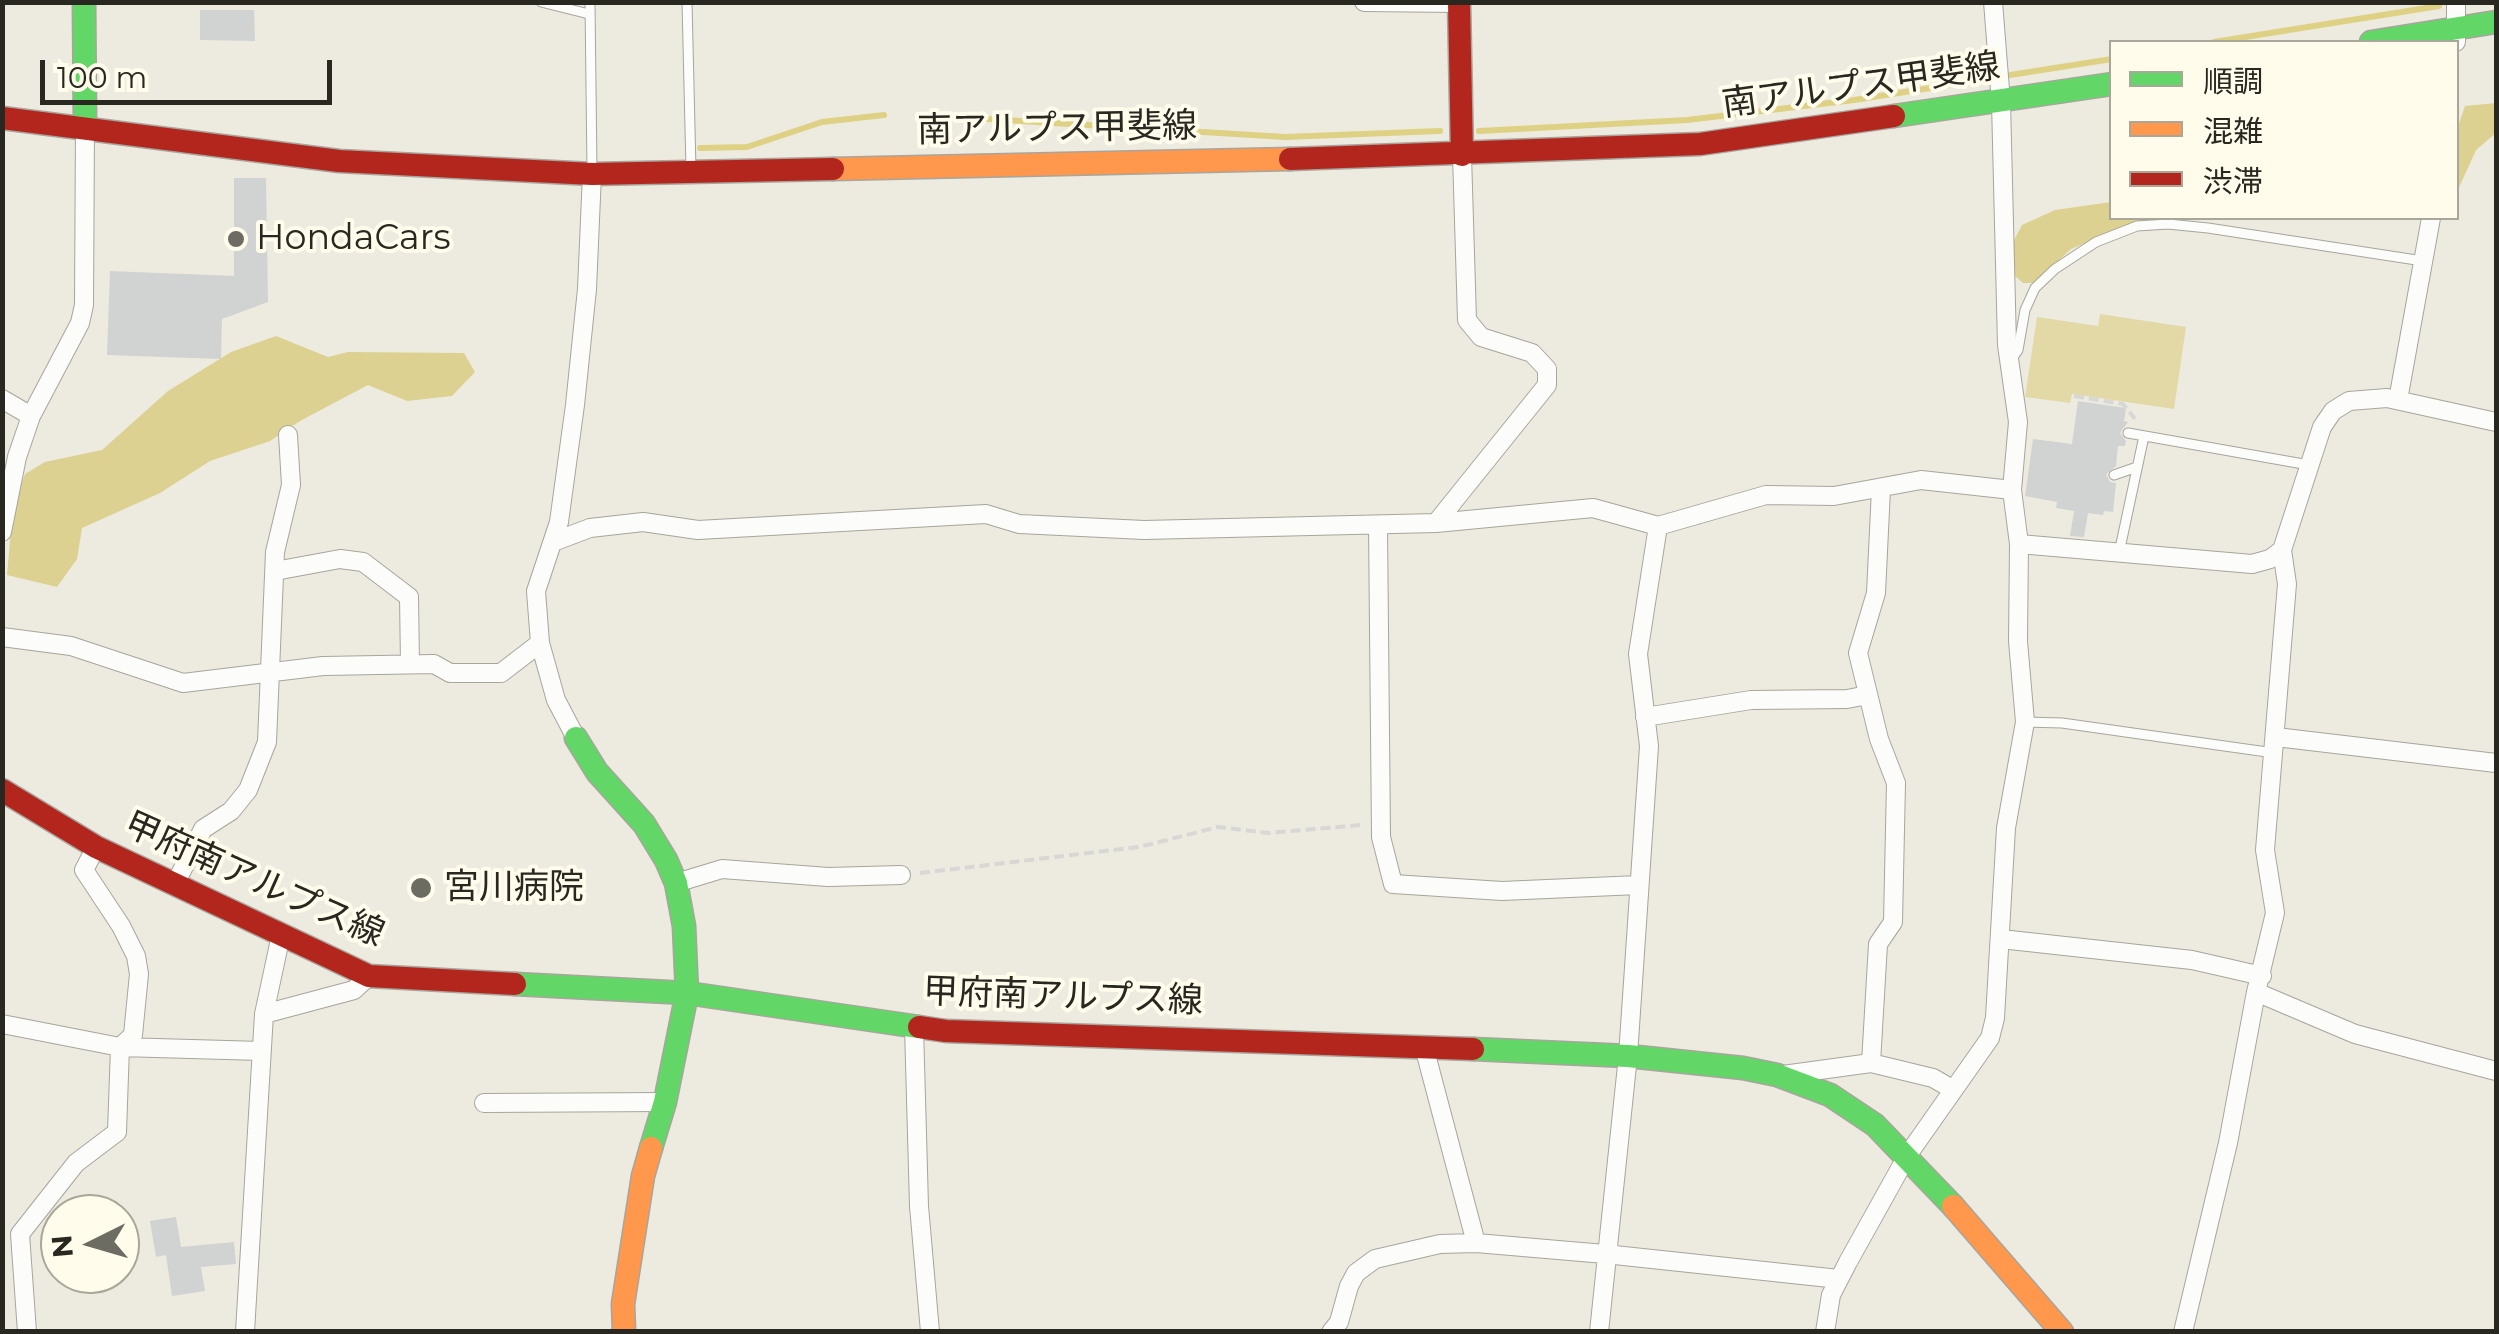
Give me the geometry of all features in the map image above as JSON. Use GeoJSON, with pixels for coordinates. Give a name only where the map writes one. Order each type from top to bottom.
{"type":"FeatureCollection","features":[{"type":"Feature","properties":{"kind":"main road"},"geometry":{"type":"LineString","coordinates":[[84,2],[85,126]]}},
{"type":"Feature","properties":{"kind":"main road"},"geometry":{"type":"LineString","coordinates":[[1459,2],[1462,155]]}},
{"type":"Feature","properties":{"kind":"main road"},"geometry":{"type":"LineString","coordinates":[[2399,40],[2456,36],[2496,22]]}},
{"type":"Feature","properties":{"kind":"main road","name":"南アルプス甲斐線"},"geometry":{"type":"LineString","coordinates":[[2,118],[339,161],[592,174],[1462,155],[1700,144],[2109,84]]}},
{"type":"Feature","properties":{"kind":"main road"},"geometry":{"type":"LineString","coordinates":[[576,738],[598,772],[644,824],[666,860],[676,883],[684,926],[687,993],[665,1102],[642,1176],[623,1304],[624,1332]]}},
{"type":"Feature","properties":{"kind":"main road","name":"甲府南アルプス線"},"geometry":{"type":"LineString","coordinates":[[2,790],[96,847],[369,976],[687,993],[914,1027],[1628,1056],[1778,1075],[1830,1094],[1875,1126],[2062,1332]]}},
{"type":"Feature","properties":{"kind":"street"},"geometry":{"type":"LineString","coordinates":[[1364,2],[1459,2]]}},
{"type":"Feature","properties":{"kind":"street"},"geometry":{"type":"LineString","coordinates":[[1825,1332],[1831,1295],[1906,1156],[1990,1038],[1996,1018],[2006,828],[2025,722],[2018,641],[2019,544],[2012,490],[2018,422],[2009,362],[2001,102],[1993,2]]}},
{"type":"Feature","properties":{"kind":"street"},"geometry":{"type":"LineString","coordinates":[[2456,2],[2456,36]]}},
{"type":"Feature","properties":{"kind":"street"},"geometry":{"type":"LineString","coordinates":[[2,532],[6,489],[30,416],[80,323],[84,304],[85,126]]}},
{"type":"Feature","properties":{"kind":"street"},"geometry":{"type":"LineString","coordinates":[[1436,524],[1547,385],[1547,368],[1532,353],[1481,337],[1466,320],[1462,155]]}},
{"type":"Feature","properties":{"kind":"street"},"geometry":{"type":"LineString","coordinates":[[576,738],[556,700],[540,643],[536,590],[559,522],[575,404],[587,289],[592,174]]}},
{"type":"Feature","properties":{"kind":"street"},"geometry":{"type":"LineString","coordinates":[[2398,400],[2431,220]]}},
{"type":"Feature","properties":{"kind":"street"},"geometry":{"type":"LineString","coordinates":[[2,398],[30,416]]}},
{"type":"Feature","properties":{"kind":"street"},"geometry":{"type":"LineString","coordinates":[[2183,1332],[2228,1143],[2274,912],[2265,850],[2287,584],[2282,550],[2322,427],[2333,410],[2349,401],[2387,398],[2496,422]]}},
{"type":"Feature","properties":{"kind":"street"},"geometry":{"type":"LineString","coordinates":[[174,886],[204,829],[231,811],[248,790],[266,742],[275,552],[291,485],[288,436]]}},
{"type":"Feature","properties":{"kind":"street"},"geometry":{"type":"LineString","coordinates":[[553,542],[590,528],[644,522],[698,530],[986,514],[1019,524],[1144,530],[1436,524],[1594,508],[1658,526],[1766,494],[1834,496],[1921,480],[2012,490]]}},
{"type":"Feature","properties":{"kind":"street"},"geometry":{"type":"LineString","coordinates":[[1870,1063],[1878,944],[1893,922],[1896,783],[1878,739],[1858,653],[1876,592],[1881,489]]}},
{"type":"Feature","properties":{"kind":"street"},"geometry":{"type":"LineString","coordinates":[[1378,524],[1380,824],[1392,884],[1502,892],[1638,885]]}},
{"type":"Feature","properties":{"kind":"street"},"geometry":{"type":"LineString","coordinates":[[1600,1332],[1628,1056],[1649,746],[1638,654],[1658,526]]}},
{"type":"Feature","properties":{"kind":"street"},"geometry":{"type":"LineString","coordinates":[[2019,544],[2252,564],[2270,560],[2282,550]]}},
{"type":"Feature","properties":{"kind":"street"},"geometry":{"type":"LineString","coordinates":[[275,571],[340,559],[363,562],[409,596],[410,664]]}},
{"type":"Feature","properties":{"kind":"street"},"geometry":{"type":"LineString","coordinates":[[2,637],[71,646],[182,683],[323,666],[434,664],[450,674],[501,674],[540,643]]}},
{"type":"Feature","properties":{"kind":"street"},"geometry":{"type":"LineString","coordinates":[[1645,718],[1751,700],[1798,702],[1868,695]]}},
{"type":"Feature","properties":{"kind":"street"},"geometry":{"type":"LineString","coordinates":[[2275,745],[2496,764]]}},
{"type":"Feature","properties":{"kind":"street"},"geometry":{"type":"LineString","coordinates":[[28,1332],[20,1234],[76,1163],[116,1132],[120,1047],[133,1035],[139,974],[136,956],[84,870],[96,847]]}},
{"type":"Feature","properties":{"kind":"street"},"geometry":{"type":"LineString","coordinates":[[676,883],[722,869],[828,877],[901,875]]}},
{"type":"Feature","properties":{"kind":"street"},"geometry":{"type":"LineString","coordinates":[[244,1332],[264,1014],[280,936]]}},
{"type":"Feature","properties":{"kind":"street"},"geometry":{"type":"LineString","coordinates":[[2001,939],[2192,960],[2259,984],[2355,1034],[2496,1071]]}},
{"type":"Feature","properties":{"kind":"street"},"geometry":{"type":"LineString","coordinates":[[264,1014],[354,990],[369,976]]}},
{"type":"Feature","properties":{"kind":"street"},"geometry":{"type":"LineString","coordinates":[[2,1024],[120,1047],[262,1051]]}},
{"type":"Feature","properties":{"kind":"street"},"geometry":{"type":"LineString","coordinates":[[914,1027],[920,1206],[930,1332]]}},
{"type":"Feature","properties":{"kind":"street"},"geometry":{"type":"LineString","coordinates":[[1424,1047],[1476,1243]]}},
{"type":"Feature","properties":{"kind":"street"},"geometry":{"type":"LineString","coordinates":[[1778,1075],[1870,1063],[1934,1078],[1952,1089]]}},
{"type":"Feature","properties":{"kind":"street"},"geometry":{"type":"LineString","coordinates":[[484,1103],[665,1102]]}},
{"type":"Feature","properties":{"kind":"street"},"geometry":{"type":"LineString","coordinates":[[1331,1332],[1339,1322],[1356,1273],[1375,1259],[1440,1244],[1476,1243],[1605,1254],[1840,1279]]}},
{"type":"Feature","properties":{"kind":"lane"},"geometry":{"type":"LineString","coordinates":[[541,2],[589,14]]}},
{"type":"Feature","properties":{"kind":"lane"},"geometry":{"type":"LineString","coordinates":[[590,2],[592,174]]}},
{"type":"Feature","properties":{"kind":"lane"},"geometry":{"type":"LineString","coordinates":[[687,2],[691,172]]}},
{"type":"Feature","properties":{"kind":"lane"},"geometry":{"type":"LineString","coordinates":[[2009,362],[2018,350],[2026,310],[2036,288],[2096,242],[2136,226],[2168,224],[2224,230],[2424,261]]}},
{"type":"Feature","properties":{"kind":"lane"},"geometry":{"type":"LineString","coordinates":[[2119,553],[2137,467],[2135,434],[2310,465]]}},
{"type":"Feature","properties":{"kind":"lane"},"geometry":{"type":"LineString","coordinates":[[2114,475],[2137,467]]}},
{"type":"Feature","properties":{"kind":"lane"},"geometry":{"type":"LineString","coordinates":[[2117,494],[2131,496]]}},
{"type":"Feature","properties":{"kind":"lane"},"geometry":{"type":"LineString","coordinates":[[2025,722],[2062,722],[2275,745]]}},
{"type":"Feature","properties":{"kind":"path"},"geometry":{"type":"LineString","coordinates":[[2074,396],[2123,404],[2135,416],[2135,434]]}},
{"type":"Feature","properties":{"kind":"path"},"geometry":{"type":"LineString","coordinates":[[901,875],[1139,847],[1218,827],[1268,833],[1380,824]]}},
{"type":"Feature","properties":{"kind":"shaded area"},"geometry":{"type":"Polygon","coordinates":[[[2496,103],[2496,133],[2476,150],[2459,188],[2459,123],[2465,106],[2496,103]]]}},
{"type":"Feature","properties":{"kind":"shaded area"},"geometry":{"type":"Polygon","coordinates":[[[2109,202],[2109,220],[2154,220],[2071,249],[2034,283],[2023,283],[2015,276],[2013,242],[2022,225],[2055,210],[2109,202]]]}},
{"type":"Feature","properties":{"kind":"shaded area"},"geometry":{"type":"Polygon","coordinates":[[[2100,314],[2186,327],[2174,409],[2072,394],[2070,403],[2025,397],[2037,317],[2098,326],[2100,314]]]}},
{"type":"Feature","properties":{"kind":"shaded area"},"geometry":{"type":"Polygon","coordinates":[[[276,336],[328,357],[348,352],[464,353],[475,372],[452,396],[407,401],[368,385],[270,441],[210,461],[160,493],[82,528],[77,559],[57,587],[7,575],[13,507],[25,474],[45,462],[102,450],[168,391],[231,352],[276,336]]]}},
{"type":"Feature","properties":{"kind":"building"},"geometry":{"type":"Polygon","coordinates":[[[200,10],[254,10],[255,41],[200,40],[200,10]]]}},
{"type":"Feature","properties":{"kind":"building"},"geometry":{"type":"Polygon","coordinates":[[[234,178],[266,178],[268,302],[222,319],[221,359],[107,355],[110,271],[234,276],[234,178]]]}},
{"type":"Feature","properties":{"kind":"building"},"geometry":{"type":"Polygon","coordinates":[[[2078,401],[2126,408],[2124,421],[2128,422],[2120,433],[2125,446],[2118,446],[2116,466],[2106,474],[2110,482],[2116,483],[2113,512],[2088,513],[2084,537],[2070,536],[2074,511],[2056,508],[2057,502],[2025,496],[2033,439],[2072,444],[2078,401]]]}},
{"type":"Feature","properties":{"kind":"building"},"geometry":{"type":"Polygon","coordinates":[[[176,1217],[181,1247],[234,1242],[236,1264],[201,1267],[205,1291],[172,1296],[166,1255],[156,1257],[150,1221],[176,1217]]]}},
{"type":"Feature","properties":{"kind":"waterway"},"geometry":{"type":"LineString","coordinates":[[2226,40],[2439,6]]}},
{"type":"Feature","properties":{"kind":"waterway"},"geometry":{"type":"LineString","coordinates":[[2010,75],[2109,59]]}},
{"type":"Feature","properties":{"kind":"waterway"},"geometry":{"type":"LineString","coordinates":[[1479,131],[1687,120],[1988,79]]}},
{"type":"Feature","properties":{"kind":"waterway"},"geometry":{"type":"LineString","coordinates":[[700,148],[747,147],[822,122],[884,115]]}},
{"type":"Feature","properties":{"kind":"waterway"},"geometry":{"type":"LineString","coordinates":[[955,117],[1285,137],[1440,131]]}},
{"type":"Feature","properties":{"kind":"traffic: fast"},"geometry":{"type":"LineString","coordinates":[[84,2],[85,126]]}},
{"type":"Feature","properties":{"kind":"traffic: fast"},"geometry":{"type":"LineString","coordinates":[[2384,40],[2496,22]]}},
{"type":"Feature","properties":{"kind":"traffic: fast"},"geometry":{"type":"LineString","coordinates":[[1894,116],[2109,84]]}},
{"type":"Feature","properties":{"kind":"traffic: fast"},"geometry":{"type":"LineString","coordinates":[[576,738],[597,772],[644,824],[666,860],[676,883],[684,926],[687,993],[665,1102],[651,1148]]}},
{"type":"Feature","properties":{"kind":"traffic: fast"},"geometry":{"type":"LineString","coordinates":[[515,984],[687,993],[919,1027]]}},
{"type":"Feature","properties":{"kind":"traffic: fast"},"geometry":{"type":"LineString","coordinates":[[1473,1049],[1628,1056],[1777,1075],[1830,1095],[1875,1125],[1953,1206]]}},
{"type":"Feature","properties":{"kind":"traffic: slow"},"geometry":{"type":"LineString","coordinates":[[833,169],[1290,159]]}},
{"type":"Feature","properties":{"kind":"traffic: slow"},"geometry":{"type":"LineString","coordinates":[[624,1332],[623,1304],[651,1148]]}},
{"type":"Feature","properties":{"kind":"traffic: slow"},"geometry":{"type":"LineString","coordinates":[[1953,1206],[2062,1332]]}},
{"type":"Feature","properties":{"kind":"traffic: jam"},"geometry":{"type":"LineString","coordinates":[[1459,2],[1462,155]]}},
{"type":"Feature","properties":{"kind":"traffic: jam"},"geometry":{"type":"LineString","coordinates":[[1290,159],[1700,144],[1894,116]]}},
{"type":"Feature","properties":{"kind":"traffic: jam"},"geometry":{"type":"LineString","coordinates":[[2,118],[339,161],[592,174],[833,169]]}},
{"type":"Feature","properties":{"kind":"traffic: jam"},"geometry":{"type":"LineString","coordinates":[[2,790],[96,847],[369,976],[515,984]]}},
{"type":"Feature","properties":{"kind":"traffic: jam"},"geometry":{"type":"LineString","coordinates":[[919,1027],[1473,1049]]}},
{"type":"Feature","properties":{"kind":"place","name":"HondaCars"},"geometry":{"type":"Point","coordinates":[236,239]}},
{"type":"Feature","properties":{"kind":"place","name":"宮川病院"},"geometry":{"type":"Point","coordinates":[421,888]}}]}
